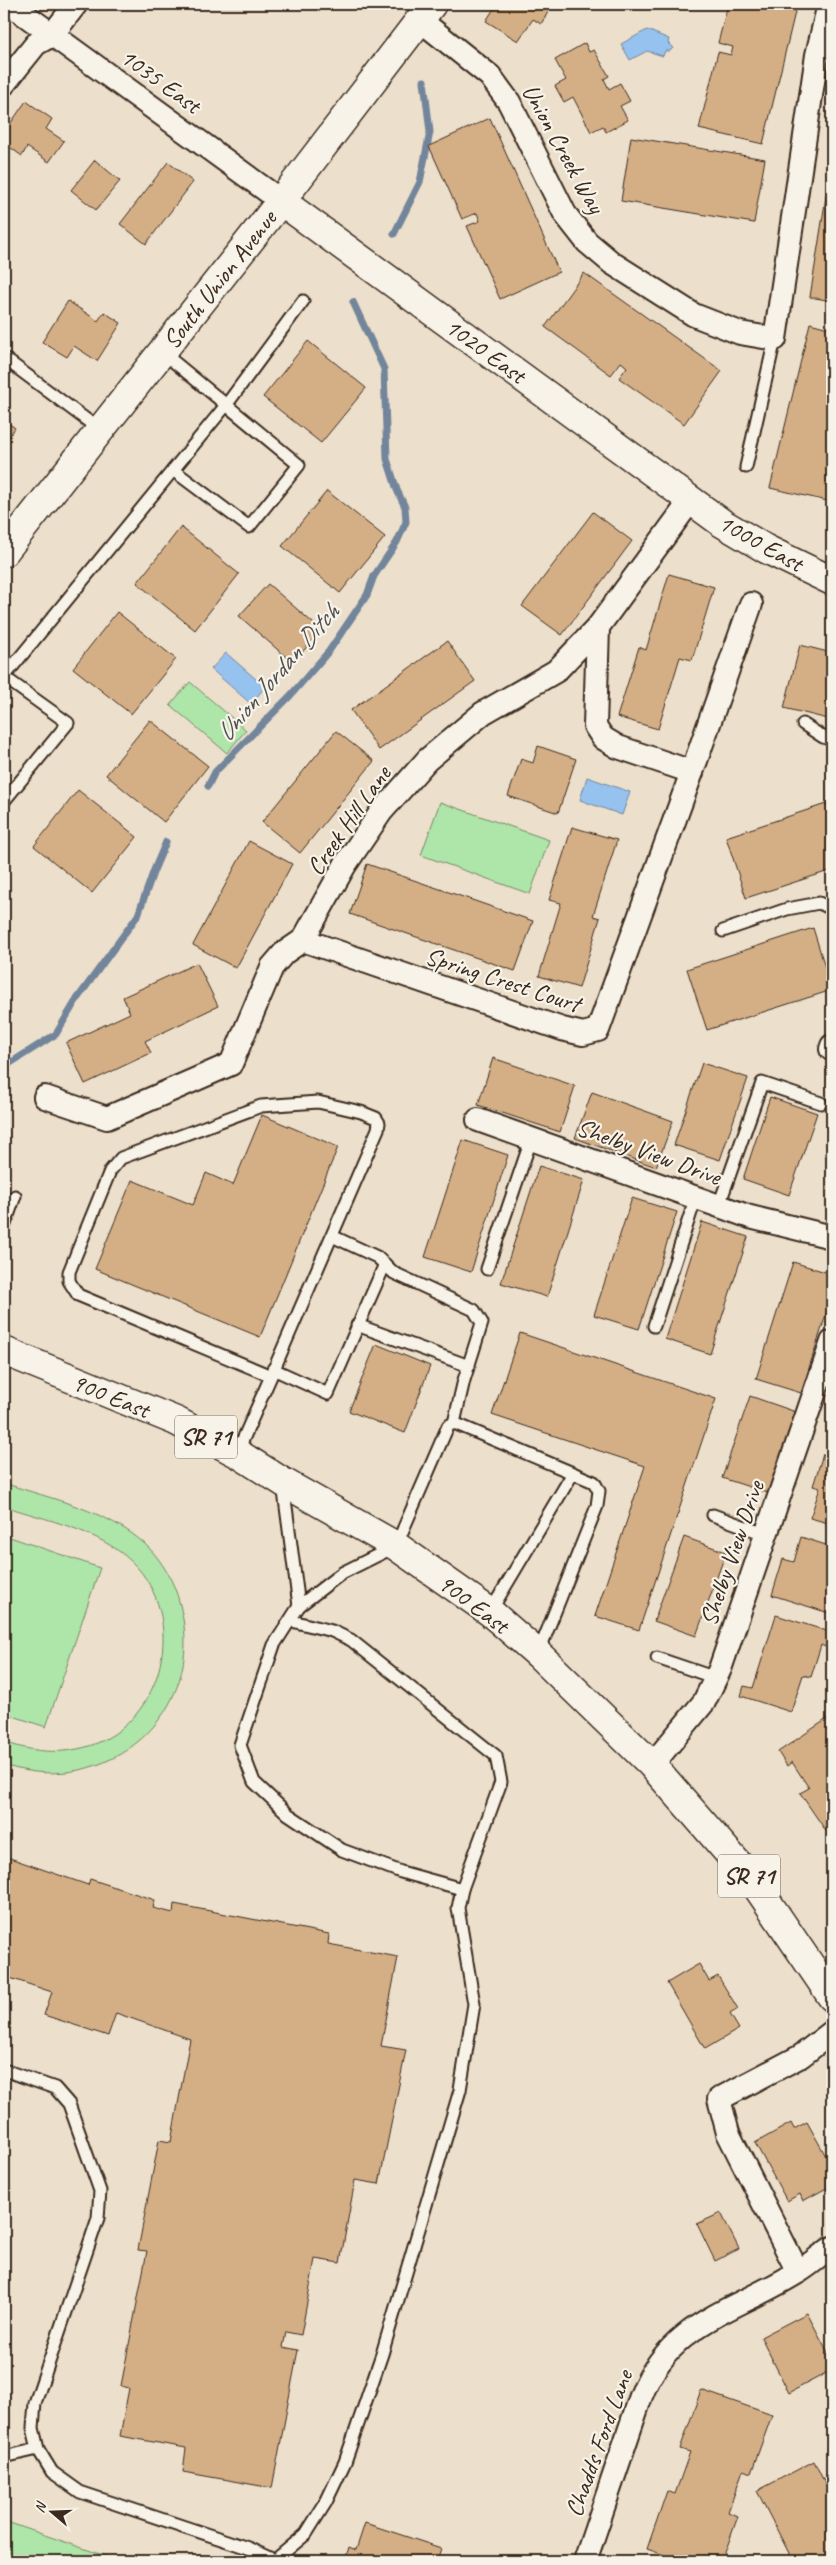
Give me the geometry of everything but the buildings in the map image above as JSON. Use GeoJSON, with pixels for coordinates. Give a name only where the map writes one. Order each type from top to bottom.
{"type":"FeatureCollection","features":[{"type":"Feature","properties":{"kind":"street","name":"1035 East"},"geometry":{"type":"LineString","coordinates":[[10,4],[281,201]]}},
{"type":"Feature","properties":{"kind":"street"},"geometry":{"type":"LineString","coordinates":[[4,84],[36,44],[52,35],[76,4]]}},
{"type":"Feature","properties":{"kind":"street"},"geometry":{"type":"LineString","coordinates":[[775,339],[825,58],[829,4]]}},
{"type":"Feature","properties":{"kind":"street","name":"South Union Avenue"},"geometry":{"type":"LineString","coordinates":[[4,552],[281,201],[426,12]]}},
{"type":"Feature","properties":{"kind":"street","name":"Union Creek Way"},"geometry":{"type":"LineString","coordinates":[[426,12],[490,76],[509,102],[565,214],[587,242],[612,263],[694,315],[740,333],[775,339]]}},
{"type":"Feature","properties":{"kind":"street","name":"1020 East"},"geometry":{"type":"LineString","coordinates":[[281,201],[691,500]]}},
{"type":"Feature","properties":{"kind":"street","name":"1000 East"},"geometry":{"type":"LineString","coordinates":[[691,500],[722,523],[766,549],[832,581]]}},
{"type":"Feature","properties":{"kind":"street","name":"Creek Hill Lane"},"geometry":{"type":"LineString","coordinates":[[45,1097],[107,1118],[231,1064],[272,967],[284,953],[303,940],[345,865],[381,812],[427,760],[483,713],[556,672],[598,627],[691,500]]}},
{"type":"Feature","properties":{"kind":"street","name":"Spring Crest Court"},"geometry":{"type":"LineString","coordinates":[[303,940],[562,1030],[583,1034],[598,1030],[692,772],[750,604]]}},
{"type":"Feature","properties":{"kind":"street"},"geometry":{"type":"LineString","coordinates":[[598,627],[595,726],[603,738],[618,747],[692,772]]}},
{"type":"Feature","properties":{"kind":"street","name":"Shelby View Drive"},"geometry":{"type":"LineString","coordinates":[[478,1120],[532,1137],[750,1217],[832,1237]]}},
{"type":"Feature","properties":{"kind":"street","name":"Shelby View Drive"},"geometry":{"type":"LineString","coordinates":[[652,1765],[704,1702],[716,1678],[767,1535],[832,1342]]}},
{"type":"Feature","properties":{"kind":"street","name":"900 East"},"geometry":{"type":"LineString","coordinates":[[4,1352],[176,1421],[237,1453],[283,1482],[396,1546],[490,1612],[538,1654],[652,1765],[753,1881],[831,1992]]}},
{"type":"Feature","properties":{"kind":"street"},"geometry":{"type":"LineString","coordinates":[[798,2272],[728,2133],[719,2099],[801,2056],[832,2032]]}},
{"type":"Feature","properties":{"kind":"street","name":"Chadds Ford Lane"},"geometry":{"type":"LineString","coordinates":[[585,2561],[649,2376],[662,2357],[678,2340],[696,2326],[831,2253]]}},
{"type":"Feature","properties":{"kind":"lane"},"geometry":{"type":"LineString","coordinates":[[4,801],[68,723],[4,677],[227,404],[303,301]]}},
{"type":"Feature","properties":{"kind":"lane"},"geometry":{"type":"LineString","coordinates":[[746,467],[775,339]]}},
{"type":"Feature","properties":{"kind":"lane"},"geometry":{"type":"LineString","coordinates":[[162,352],[299,465],[248,527],[174,470]]}},
{"type":"Feature","properties":{"kind":"lane"},"geometry":{"type":"LineString","coordinates":[[4,358],[100,430]]}},
{"type":"Feature","properties":{"kind":"lane"},"geometry":{"type":"LineString","coordinates":[[803,724],[823,737],[832,740]]}},
{"type":"Feature","properties":{"kind":"lane"},"geometry":{"type":"LineString","coordinates":[[723,931],[787,909],[819,903],[832,908]]}},
{"type":"Feature","properties":{"kind":"lane"},"geometry":{"type":"LineString","coordinates":[[719,1205],[762,1083],[821,1103]]}},
{"type":"Feature","properties":{"kind":"lane"},"geometry":{"type":"LineString","coordinates":[[237,1453],[272,1373],[332,1236],[379,1123],[376,1118],[361,1112],[318,1102],[261,1106],[134,1151],[120,1158],[110,1170],[69,1272],[69,1281],[78,1295],[272,1373],[328,1394],[384,1264]]}},
{"type":"Feature","properties":{"kind":"lane"},"geometry":{"type":"LineString","coordinates":[[487,1270],[532,1137]]}},
{"type":"Feature","properties":{"kind":"lane"},"geometry":{"type":"LineString","coordinates":[[4,1227],[15,1196]]}},
{"type":"Feature","properties":{"kind":"lane"},"geometry":{"type":"LineString","coordinates":[[654,1326],[696,1197]]}},
{"type":"Feature","properties":{"kind":"lane"},"geometry":{"type":"LineString","coordinates":[[332,1236],[377,1257],[394,1274],[474,1310],[480,1318],[482,1323],[468,1366],[454,1423]]}},
{"type":"Feature","properties":{"kind":"lane"},"geometry":{"type":"LineString","coordinates":[[357,1325],[468,1366]]}},
{"type":"Feature","properties":{"kind":"lane"},"geometry":{"type":"LineString","coordinates":[[462,1889],[401,1872],[342,1850],[288,1814],[254,1782],[240,1745],[274,1645],[292,1621],[299,1606],[342,1573],[396,1546],[448,1426],[454,1423],[594,1482],[599,1491],[598,1506],[538,1654]]}},
{"type":"Feature","properties":{"kind":"lane"},"geometry":{"type":"LineString","coordinates":[[490,1612],[573,1473]]}},
{"type":"Feature","properties":{"kind":"lane"},"geometry":{"type":"LineString","coordinates":[[283,1482],[299,1606]]}},
{"type":"Feature","properties":{"kind":"lane"},"geometry":{"type":"LineString","coordinates":[[713,1515],[767,1535]]}},
{"type":"Feature","properties":{"kind":"lane"},"geometry":{"type":"LineString","coordinates":[[4,2070],[55,2088],[69,2104],[100,2191],[98,2218],[35,2403],[33,2428],[38,2449],[52,2472],[80,2492],[248,2548],[274,2561],[306,2534],[326,2502],[345,2462],[382,2354],[460,2090],[474,2004],[458,1908],[462,1889],[501,1782],[496,1756],[351,1640],[332,1631],[292,1621]]}},
{"type":"Feature","properties":{"kind":"lane"},"geometry":{"type":"LineString","coordinates":[[657,1658],[716,1678]]}},
{"type":"Feature","properties":{"kind":"lane"},"geometry":{"type":"LineString","coordinates":[[4,2457],[38,2449]]}},
{"type":"Feature","properties":{"kind":"green space"},"geometry":{"type":"Polygon","coordinates":[[[190,682],[246,730],[227,753],[170,705],[190,682]]]}},
{"type":"Feature","properties":{"kind":"green space"},"geometry":{"type":"Polygon","coordinates":[[[440,802],[549,840],[530,894],[421,855],[440,802]]]}},
{"type":"Feature","properties":{"kind":"green space"},"geometry":{"type":"Polygon","coordinates":[[[4,1483],[96,1514],[130,1532],[151,1550],[167,1572],[175,1588],[180,1605],[185,1644],[179,1680],[164,1712],[142,1739],[113,1758],[79,1770],[42,1773],[4,1765],[4,1742],[36,1750],[68,1751],[89,1746],[115,1733],[136,1715],[151,1691],[160,1665],[163,1638],[160,1610],[149,1584],[132,1562],[119,1551],[71,1527],[4,1506],[4,1483]]]}},
{"type":"Feature","properties":{"kind":"green space"},"geometry":{"type":"Polygon","coordinates":[[[4,1535],[100,1568],[46,1727],[4,1713],[4,1535]]]}},
{"type":"Feature","properties":{"kind":"green space"},"geometry":{"type":"Polygon","coordinates":[[[4,2521],[120,2561],[4,2561],[4,2521]]]}},
{"type":"Feature","properties":{"kind":"water"},"geometry":{"type":"Polygon","coordinates":[[[647,30],[669,39],[668,43],[673,48],[670,51],[665,51],[663,56],[647,51],[630,60],[621,44],[647,30]]]}},
{"type":"Feature","properties":{"kind":"water"},"geometry":{"type":"Polygon","coordinates":[[[226,653],[265,687],[251,704],[211,669],[226,653]]]}},
{"type":"Feature","properties":{"kind":"water"},"geometry":{"type":"Polygon","coordinates":[[[587,777],[630,792],[622,815],[580,800],[587,777]]]}},
{"type":"Feature","properties":{"kind":"waterway","name":"Union Jordan Ditch"},"geometry":{"type":"LineString","coordinates":[[394,234],[420,182],[430,132],[424,81]]}},
{"type":"Feature","properties":{"kind":"waterway","name":"Union Jordan Ditch"},"geometry":{"type":"LineString","coordinates":[[208,786],[215,772],[290,696],[329,651],[367,595],[374,576],[397,542],[406,522],[405,507],[397,490],[387,459],[384,369],[353,302]]}},
{"type":"Feature","properties":{"kind":"waterway","name":"Union Jordan Ditch"},"geometry":{"type":"LineString","coordinates":[[4,1067],[56,1034],[77,999],[138,915],[166,842]]}}]}
